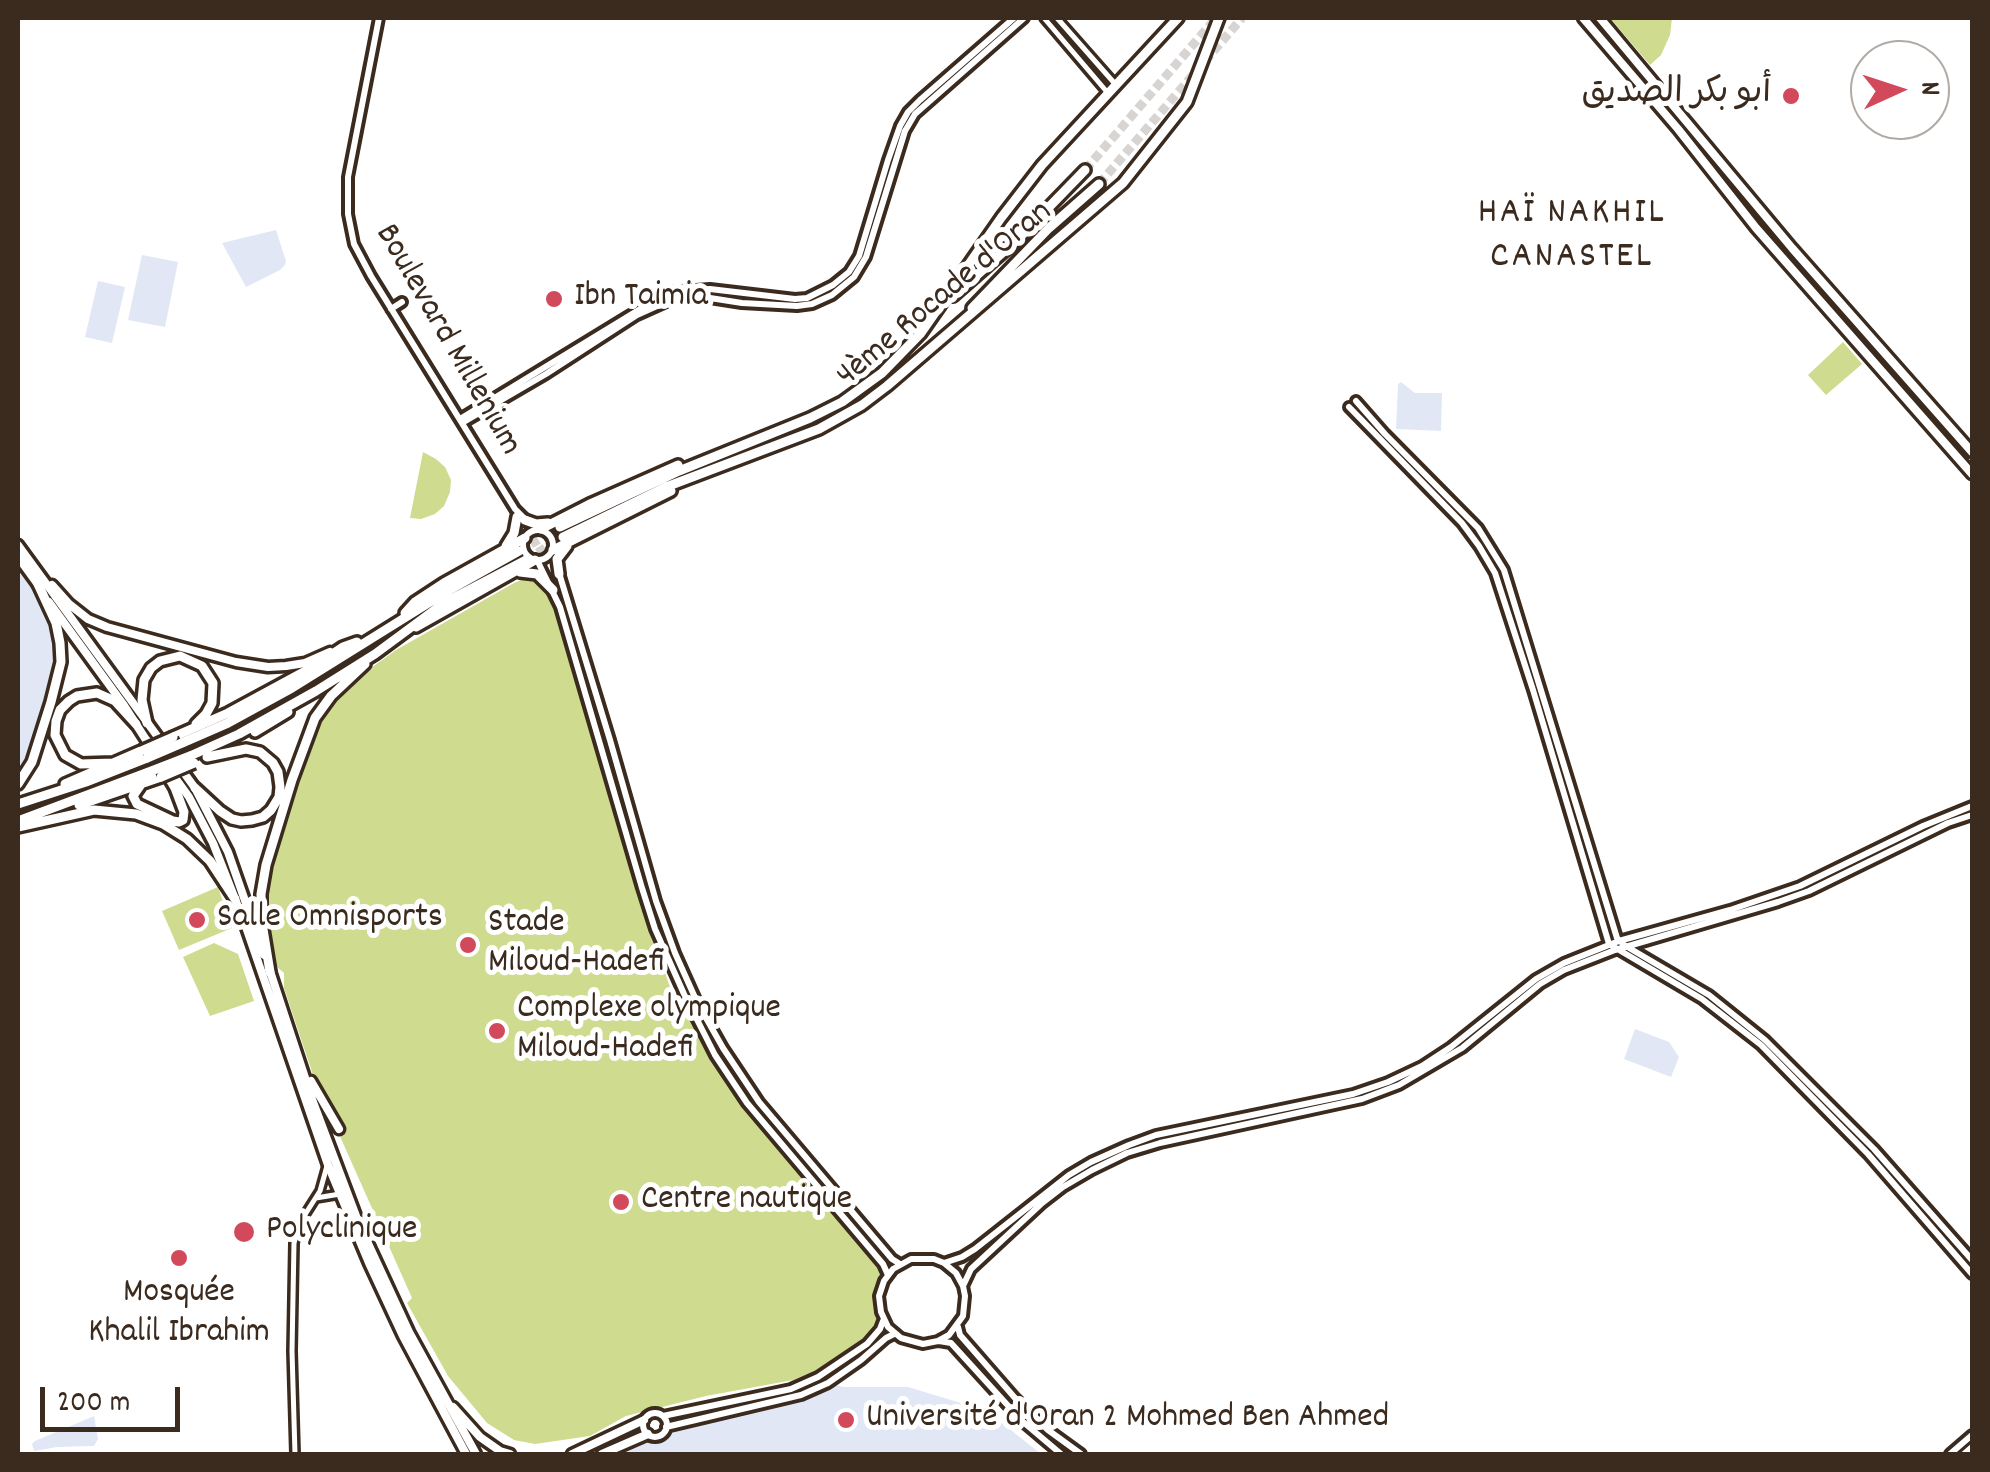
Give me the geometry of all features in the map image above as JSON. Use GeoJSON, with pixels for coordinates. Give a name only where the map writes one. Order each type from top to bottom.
{"type":"FeatureCollection","features":[{"type":"Feature","properties":{"kind":"highway","name":"4ème Rocade d'Oran"},"geometry":{"type":"LineString","coordinates":[[563,532],[679,471],[827,410],[869,384],[901,356],[944,304],[1024,187],[1178,18]]}},
{"type":"Feature","properties":{"kind":"highway","name":"4ème Rocade d'Oran"},"geometry":{"type":"LineString","coordinates":[[563,532],[666,487],[832,423],[878,394],[1123,184],[1187,102],[1219,18]]}},
{"type":"Feature","properties":{"kind":"highway"},"geometry":{"type":"LineString","coordinates":[[944,304],[1018,239],[1085,170]]}},
{"type":"Feature","properties":{"kind":"highway"},"geometry":{"type":"LineString","coordinates":[[950,332],[1049,228],[1099,184]]}},
{"type":"Feature","properties":{"kind":"highway"},"geometry":{"type":"LineString","coordinates":[[502,551],[513,537],[519,515],[563,532]]}},
{"type":"Feature","properties":{"kind":"highway"},"geometry":{"type":"LineString","coordinates":[[540,529],[563,532]]}},
{"type":"Feature","properties":{"kind":"highway"},"geometry":{"type":"LineString","coordinates":[[552,550],[563,532]]}},
{"type":"Feature","properties":{"kind":"highway"},"geometry":{"type":"LineString","coordinates":[[559,574],[557,560],[563,532]]}},
{"type":"Feature","properties":{"kind":"highway"},"geometry":{"type":"LineString","coordinates":[[400,620],[410,606],[431,591],[525,537]]}},
{"type":"Feature","properties":{"kind":"highway"},"geometry":{"type":"LineString","coordinates":[[400,635],[512,574],[529,558]]}},
{"type":"Feature","properties":{"kind":"highway"},"geometry":{"type":"LineString","coordinates":[[18,804],[228,724],[400,620],[529,558]]}},
{"type":"Feature","properties":{"kind":"highway"},"geometry":{"type":"LineString","coordinates":[[18,824],[192,759],[375,654],[444,603],[529,558]]}},
{"type":"Feature","properties":{"kind":"highway"},"geometry":{"type":"LineString","coordinates":[[512,574],[533,572],[553,590]]}},
{"type":"Feature","properties":{"kind":"highway"},"geometry":{"type":"LineString","coordinates":[[18,784],[32,762],[61,662],[56,623],[38,584]]}},
{"type":"Feature","properties":{"kind":"highway"},"geometry":{"type":"LineString","coordinates":[[191,730],[313,667],[343,647],[369,640]]}},
{"type":"Feature","properties":{"kind":"highway"},"geometry":{"type":"LineString","coordinates":[[270,972],[261,917],[262,884],[300,754],[324,704],[375,654]]}},
{"type":"Feature","properties":{"kind":"highway"},"geometry":{"type":"LineString","coordinates":[[142,724],[144,680],[160,661],[180,656],[202,666],[214,689],[209,709],[178,740]]}},
{"type":"Feature","properties":{"kind":"highway"},"geometry":{"type":"LineString","coordinates":[[112,763],[81,764],[66,755],[55,735],[60,710],[69,700],[97,693],[142,724]]}},
{"type":"Feature","properties":{"kind":"highway"},"geometry":{"type":"LineString","coordinates":[[207,757],[276,721],[297,702]]}},
{"type":"Feature","properties":{"kind":"highway"},"geometry":{"type":"LineString","coordinates":[[140,786],[134,795],[136,804],[173,821],[184,818],[175,788],[147,741]]}},
{"type":"Feature","properties":{"kind":"highway"},"geometry":{"type":"LineString","coordinates":[[192,759],[246,748],[260,752],[278,772],[280,788],[271,810],[263,817],[241,821],[220,812],[194,788]]}},
{"type":"Feature","properties":{"kind":"highway"},"geometry":{"type":"LineString","coordinates":[[56,792],[112,763],[144,754]]}},
{"type":"Feature","properties":{"kind":"highway"},"geometry":{"type":"LineString","coordinates":[[37,814],[140,786],[158,774]]}},
{"type":"Feature","properties":{"kind":"highway"},"geometry":{"type":"LineString","coordinates":[[18,824],[94,810],[136,814],[163,824],[186,839],[210,861],[235,900]]}},
{"type":"Feature","properties":{"kind":"main road","name":"Boulevard Millenium"},"geometry":{"type":"LineString","coordinates":[[379,18],[346,198],[354,244],[519,515]]}},
{"type":"Feature","properties":{"kind":"main road"},"geometry":{"type":"LineString","coordinates":[[461,421],[668,292],[710,289],[795,299],[807,298],[833,285],[849,272],[859,256],[888,160],[908,112],[1014,18]]}},
{"type":"Feature","properties":{"kind":"main road"},"geometry":{"type":"LineString","coordinates":[[461,421],[546,374],[638,315],[670,300],[710,298],[797,306],[832,296],[854,276],[866,257],[905,131],[915,114],[1024,18]]}},
{"type":"Feature","properties":{"kind":"main road"},"geometry":{"type":"LineString","coordinates":[[1583,18],[1756,228],[1972,474]]}},
{"type":"Feature","properties":{"kind":"main road"},"geometry":{"type":"LineString","coordinates":[[1600,18],[1792,248],[1972,452]]}},
{"type":"Feature","properties":{"kind":"main road"},"geometry":{"type":"LineString","coordinates":[[392,309],[402,302]]}},
{"type":"Feature","properties":{"kind":"main road"},"geometry":{"type":"LineString","coordinates":[[1356,401],[1478,528],[1504,570],[1623,944],[1708,995],[1765,1040],[1874,1149],[1972,1260]]}},
{"type":"Feature","properties":{"kind":"main road"},"geometry":{"type":"LineString","coordinates":[[1348,407],[1462,524],[1496,573],[1612,947],[1702,999],[1762,1045],[1856,1142],[1972,1274]]}},
{"type":"Feature","properties":{"kind":"main road"},"geometry":{"type":"LineString","coordinates":[[519,515],[550,534],[554,544],[546,558],[529,558]]}},
{"type":"Feature","properties":{"kind":"main road"},"geometry":{"type":"LineString","coordinates":[[519,515],[525,552],[553,590],[655,928],[694,1005],[758,1102],[900,1264]]}},
{"type":"Feature","properties":{"kind":"main road"},"geometry":{"type":"LineString","coordinates":[[525,537],[540,529]]}},
{"type":"Feature","properties":{"kind":"main road"},"geometry":{"type":"LineString","coordinates":[[552,550],[656,901],[715,1055],[747,1103],[888,1275]]}},
{"type":"Feature","properties":{"kind":"main road"},"geometry":{"type":"LineString","coordinates":[[19,551],[38,584],[194,788],[217,829],[238,876],[359,1224],[439,1391],[476,1454]]}},
{"type":"Feature","properties":{"kind":"main road"},"geometry":{"type":"LineString","coordinates":[[19,551],[79,613],[107,626],[236,662],[268,667],[296,665],[343,647]]}},
{"type":"Feature","properties":{"kind":"main road"},"geometry":{"type":"LineString","coordinates":[[19,551],[142,724],[147,741],[200,815],[235,900],[340,1194],[388,1306],[466,1454]]}},
{"type":"Feature","properties":{"kind":"main road"},"geometry":{"type":"LineString","coordinates":[[1623,944],[1800,886],[1972,806]]}},
{"type":"Feature","properties":{"kind":"main road"},"geometry":{"type":"LineString","coordinates":[[944,1263],[962,1258],[1068,1175],[1130,1144],[1156,1135],[1353,1094],[1388,1082],[1451,1047],[1536,978],[1564,963],[1809,891],[1972,815]]}},
{"type":"Feature","properties":{"kind":"main road"},"geometry":{"type":"LineString","coordinates":[[963,1286],[985,1255],[1041,1204],[1092,1170],[1160,1143],[1362,1098],[1399,1085],[1462,1048],[1540,984],[1612,947]]}},
{"type":"Feature","properties":{"kind":"main road"},"geometry":{"type":"LineString","coordinates":[[294,1043],[316,1092],[339,1129]]}},
{"type":"Feature","properties":{"kind":"main road"},"geometry":{"type":"LineString","coordinates":[[938,1341],[958,1325],[965,1306],[963,1286],[944,1263],[922,1257],[900,1264],[888,1275],[880,1296],[884,1320],[894,1334],[915,1344],[951,1343],[1022,1421],[1062,1454]]}},
{"type":"Feature","properties":{"kind":"main road"},"geometry":{"type":"LineString","coordinates":[[572,1454],[653,1413],[664,1416],[791,1389],[818,1377],[867,1344],[884,1320]]}},
{"type":"Feature","properties":{"kind":"main road"},"geometry":{"type":"LineString","coordinates":[[958,1325],[960,1335],[1015,1398],[1048,1430],[1081,1454]]}},
{"type":"Feature","properties":{"kind":"main road"},"geometry":{"type":"LineString","coordinates":[[602,1454],[648,1434],[659,1436],[666,1427],[801,1395],[828,1383],[894,1334]]}},
{"type":"Feature","properties":{"kind":"main road"},"geometry":{"type":"LineString","coordinates":[[439,1391],[480,1437],[510,1454]]}},
{"type":"Feature","properties":{"kind":"main road"},"geometry":{"type":"LineString","coordinates":[[664,1416],[666,1427]]}},
{"type":"Feature","properties":{"kind":"main road"},"geometry":{"type":"LineString","coordinates":[[644,1420],[648,1434]]}},
{"type":"Feature","properties":{"kind":"main road"},"geometry":{"type":"LineString","coordinates":[[1950,1454],[1972,1435]]}},
{"type":"Feature","properties":{"kind":"main road"},"geometry":{"type":"LineString","coordinates":[[1964,1454],[1972,1446]]}},
{"type":"Feature","properties":{"kind":"street"},"geometry":{"type":"LineString","coordinates":[[1044,18],[1108,93]]}},
{"type":"Feature","properties":{"kind":"street"},"geometry":{"type":"LineString","coordinates":[[1056,18],[1116,85]]}},
{"type":"Feature","properties":{"kind":"street"},"geometry":{"type":"LineString","coordinates":[[295,1454],[294,1243],[299,1224],[324,1183],[328,1165]]}},
{"type":"Feature","properties":{"kind":"street"},"geometry":{"type":"LineString","coordinates":[[316,1198],[340,1194]]}},
{"type":"Feature","properties":{"kind":"shaded area"},"geometry":{"type":"Polygon","coordinates":[[[276,230],[285,265],[246,287],[222,243],[276,230]]]}},
{"type":"Feature","properties":{"kind":"shaded area"},"geometry":{"type":"Polygon","coordinates":[[[142,255],[178,262],[165,327],[128,320],[142,255]]]}},
{"type":"Feature","properties":{"kind":"shaded area"},"geometry":{"type":"Polygon","coordinates":[[[98,281],[125,287],[112,343],[85,337],[98,281]]]}},
{"type":"Feature","properties":{"kind":"shaded area"},"geometry":{"type":"Polygon","coordinates":[[[1401,382],[1415,393],[1442,393],[1441,431],[1396,429],[1401,382]]]}},
{"type":"Feature","properties":{"kind":"shaded area"},"geometry":{"type":"Polygon","coordinates":[[[18,562],[49,616],[58,660],[33,755],[18,778],[18,562]]]}},
{"type":"Feature","properties":{"kind":"shaded area"},"geometry":{"type":"Polygon","coordinates":[[[1635,1029],[1669,1042],[1679,1057],[1671,1077],[1624,1059],[1635,1029]]]}},
{"type":"Feature","properties":{"kind":"shaded area","name":"Université d'Oran 2 Mohmed Ben Ahmed"},"geometry":{"type":"Polygon","coordinates":[[[828,1383],[843,1387],[908,1387],[987,1411],[1041,1454],[605,1454],[639,1438],[663,1439],[677,1424],[773,1403],[828,1383]]]}},
{"type":"Feature","properties":{"kind":"shaded area"},"geometry":{"type":"Polygon","coordinates":[[[94,1416],[98,1439],[94,1446],[34,1451],[35,1441],[94,1416]]]}},
{"type":"Feature","properties":{"kind":"green space"},"geometry":{"type":"Polygon","coordinates":[[[1610,18],[1672,18],[1661,55],[1650,65],[1610,18]]]}},
{"type":"Feature","properties":{"kind":"green space"},"geometry":{"type":"Polygon","coordinates":[[[1843,342],[1862,364],[1826,395],[1808,375],[1843,342]]]}},
{"type":"Feature","properties":{"kind":"green space"},"geometry":{"type":"Polygon","coordinates":[[[423,452],[445,467],[451,480],[450,492],[435,514],[410,518],[423,452]]]}},
{"type":"Feature","properties":{"kind":"green space","name":"Complexe olympique Miloud-Hadefi"},"geometry":{"type":"Polygon","coordinates":[[[526,578],[544,584],[551,592],[640,900],[671,990],[755,1119],[881,1270],[878,1328],[840,1360],[793,1380],[626,1416],[590,1436],[535,1444],[514,1440],[487,1423],[448,1376],[407,1303],[412,1298],[314,1078],[284,988],[284,973],[277,967],[266,914],[269,873],[306,757],[330,704],[357,678],[396,650],[526,578]]]}},
{"type":"Feature","properties":{"kind":"green space","name":"Salle Omnisports"},"geometry":{"type":"Polygon","coordinates":[[[218,887],[232,928],[179,950],[162,911],[218,887]]]}},
{"type":"Feature","properties":{"kind":"green space"},"geometry":{"type":"Polygon","coordinates":[[[214,943],[238,954],[254,1001],[210,1016],[183,957],[214,943]]]}},
{"type":"Feature","properties":{"kind":"tunnel"},"geometry":{"type":"LineString","coordinates":[[1085,170],[1216,18]]}},
{"type":"Feature","properties":{"kind":"tunnel"},"geometry":{"type":"LineString","coordinates":[[1099,184],[1242,18]]}},
{"type":"Feature","properties":{"kind":"tunnel"},"geometry":{"type":"LineString","coordinates":[[519,551],[560,527]]}},
{"type":"Feature","properties":{"kind":"tunnel"},"geometry":{"type":"LineString","coordinates":[[526,560],[563,537]]}},
{"type":"Feature","properties":{"kind":"place","name":"أبو بكر الصديق"},"geometry":{"type":"Point","coordinates":[1791,96]}},
{"type":"Feature","properties":{"kind":"place","name":"Ibn Taimia"},"geometry":{"type":"Point","coordinates":[554,299]}},
{"type":"Feature","properties":{"kind":"place","name":"Salle Omnisports"},"geometry":{"type":"Point","coordinates":[197,920]}},
{"type":"Feature","properties":{"kind":"place","name":"Stade Miloud-Hadefi"},"geometry":{"type":"Point","coordinates":[468,945]}},
{"type":"Feature","properties":{"kind":"place","name":"Complexe olympique Miloud-Hadefi"},"geometry":{"type":"Point","coordinates":[497,1031]}},
{"type":"Feature","properties":{"kind":"place","name":"Centre nautique"},"geometry":{"type":"Point","coordinates":[621,1202]}},
{"type":"Feature","properties":{"kind":"place","name":"Polyclinique"},"geometry":{"type":"Point","coordinates":[244,1232]}},
{"type":"Feature","properties":{"kind":"place","name":"Mosquée Khalil Ibrahim"},"geometry":{"type":"Point","coordinates":[179,1258]}},
{"type":"Feature","properties":{"kind":"place","name":"Université d'Oran 2 Mohmed Ben Ahmed"},"geometry":{"type":"Point","coordinates":[846,1420]}},
{"type":"Feature","properties":{"kind":"district","name":"HAÏ NAKHIL CANASTEL"},"geometry":{"type":"Point","coordinates":[1572,238]}}]}
